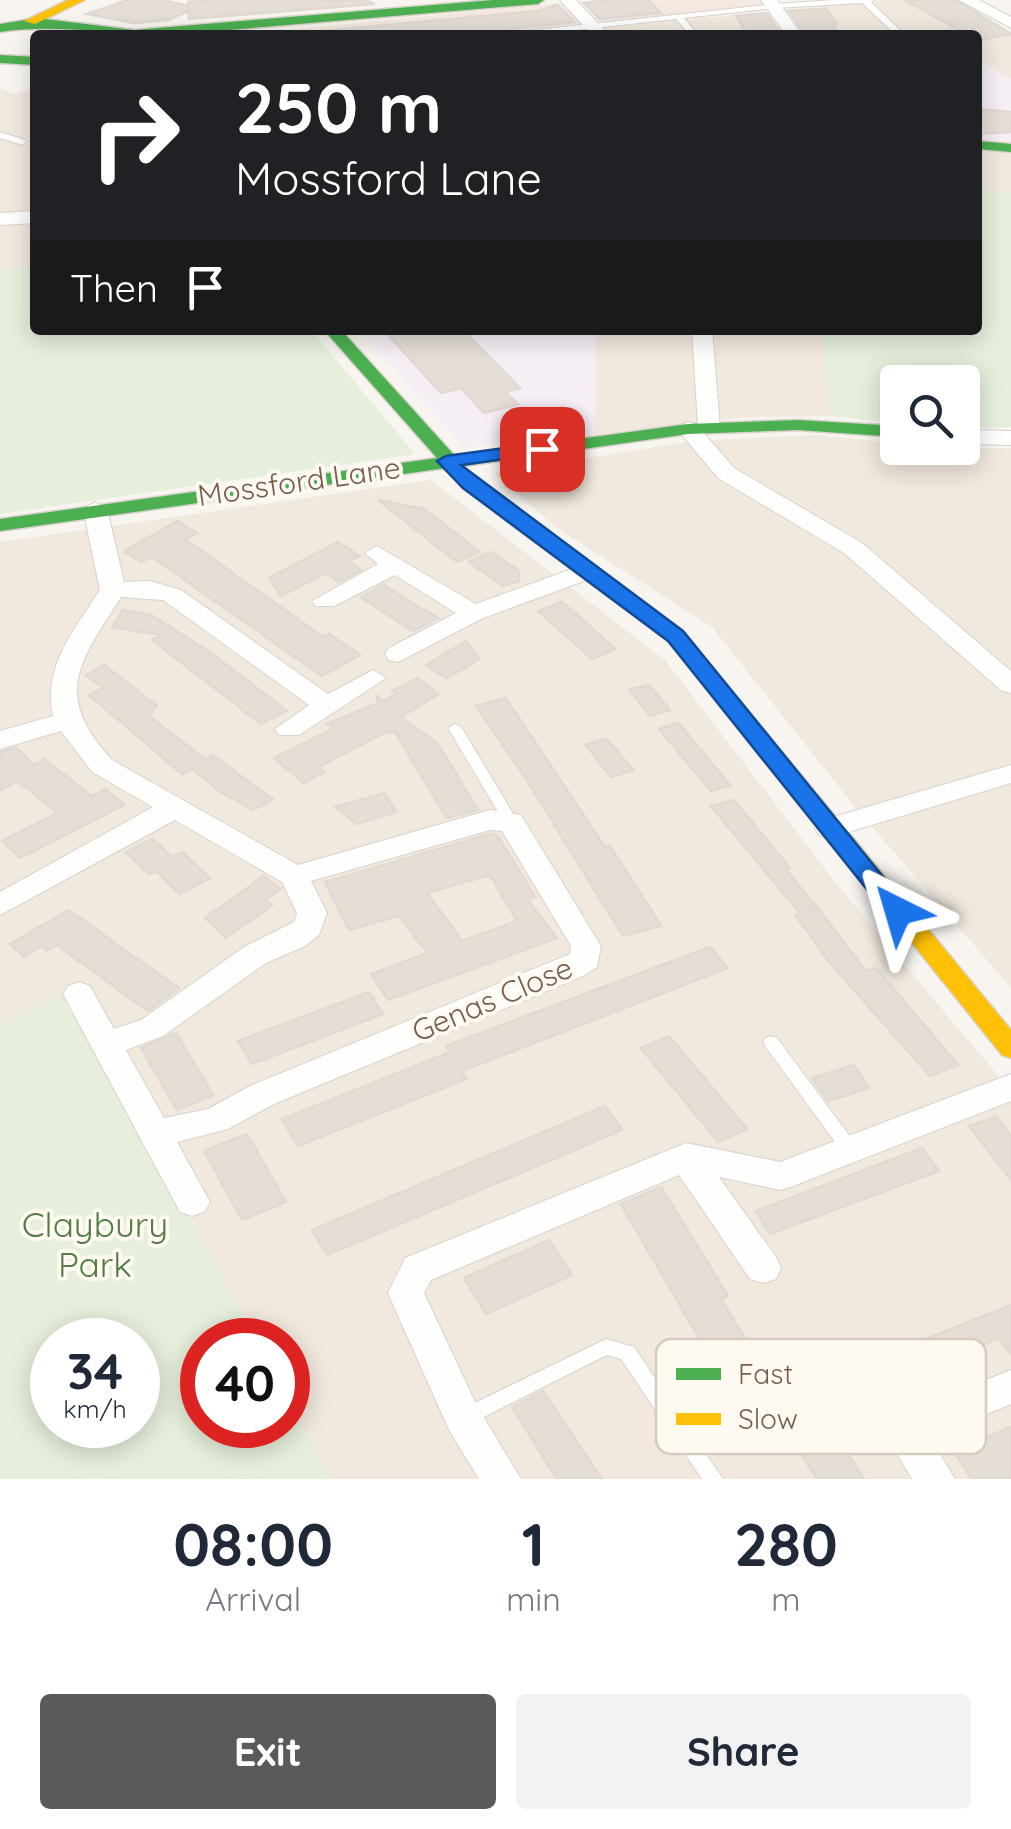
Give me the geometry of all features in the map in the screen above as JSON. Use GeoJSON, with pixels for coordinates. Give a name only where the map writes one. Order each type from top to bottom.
{"type":"FeatureCollection","features":[{"type":"Feature","properties":{"kind":"street"},"geometry":{"type":"LineString","coordinates":[[222,30],[433,5],[538,0]]}},
{"type":"Feature","properties":{"kind":"street"},"geometry":{"type":"LineString","coordinates":[[568,0],[597,30]]}},
{"type":"Feature","properties":{"kind":"street"},"geometry":{"type":"LineString","coordinates":[[967,0],[1011,23]]}},
{"type":"Feature","properties":{"kind":"street"},"geometry":{"type":"LineString","coordinates":[[772,3],[791,30]]}},
{"type":"Feature","properties":{"kind":"street"},"geometry":{"type":"LineString","coordinates":[[0,28],[71,9],[89,30]]}},
{"type":"Feature","properties":{"kind":"street"},"geometry":{"type":"LineString","coordinates":[[0,59],[30,63]]}},
{"type":"Feature","properties":{"kind":"street"},"geometry":{"type":"LineString","coordinates":[[982,145],[1011,148]]}},
{"type":"Feature","properties":{"kind":"street"},"geometry":{"type":"LineString","coordinates":[[0,218],[30,217]]}},
{"type":"Feature","properties":{"kind":"street"},"geometry":{"type":"LineString","coordinates":[[336,335],[470,484],[676,636],[1011,1048]]}},
{"type":"Feature","properties":{"kind":"street"},"geometry":{"type":"LineString","coordinates":[[702,335],[699,428],[726,473],[853,548],[1011,686]]}},
{"type":"Feature","properties":{"kind":"street","name":"Mossford Lane"},"geometry":{"type":"LineString","coordinates":[[0,525],[699,428],[798,424],[880,431]]}},
{"type":"Feature","properties":{"kind":"street"},"geometry":{"type":"LineString","coordinates":[[980,437],[1011,438]]}},
{"type":"Feature","properties":{"kind":"street"},"geometry":{"type":"LineString","coordinates":[[96,509],[113,590],[62,677],[60,700],[66,722],[80,745],[102,766],[294,876],[312,913],[308,927],[254,955],[152,1028],[106,1045]]}},
{"type":"Feature","properties":{"kind":"street"},"geometry":{"type":"LineString","coordinates":[[325,601],[387,560],[474,613]]}},
{"type":"Feature","properties":{"kind":"street"},"geometry":{"type":"LineString","coordinates":[[398,654],[474,613],[589,571]]}},
{"type":"Feature","properties":{"kind":"street"},"geometry":{"type":"LineString","coordinates":[[113,590],[150,589],[172,595],[327,706]]}},
{"type":"Feature","properties":{"kind":"street"},"geometry":{"type":"LineString","coordinates":[[289,729],[372,678]]}},
{"type":"Feature","properties":{"kind":"street"},"geometry":{"type":"LineString","coordinates":[[0,740],[66,722]]}},
{"type":"Feature","properties":{"kind":"street"},"geometry":{"type":"LineString","coordinates":[[829,828],[1011,774]]}},
{"type":"Feature","properties":{"kind":"street"},"geometry":{"type":"LineString","coordinates":[[0,905],[174,808]]}},
{"type":"Feature","properties":{"kind":"street"},"geometry":{"type":"LineString","coordinates":[[294,876],[490,820],[511,822]]}},
{"type":"Feature","properties":{"kind":"street","name":"Genas Close"},"geometry":{"type":"LineString","coordinates":[[154,1134],[216,1120],[262,1095],[572,968],[586,958],[586,946],[511,822]]}},
{"type":"Feature","properties":{"kind":"street"},"geometry":{"type":"LineString","coordinates":[[79,994],[192,1202]]}},
{"type":"Feature","properties":{"kind":"street"},"geometry":{"type":"LineString","coordinates":[[501,1479],[464,1418],[406,1293],[418,1268],[686,1157],[780,1176],[1011,1087]]}},
{"type":"Feature","properties":{"kind":"street"},"geometry":{"type":"LineString","coordinates":[[686,1157],[764,1268]]}},
{"type":"Feature","properties":{"kind":"street"},"geometry":{"type":"LineString","coordinates":[[986,1396],[1011,1386]]}},
{"type":"Feature","properties":{"kind":"street"},"geometry":{"type":"LineString","coordinates":[[917,1454],[934,1479]]}},
{"type":"Feature","properties":{"kind":"lane"},"geometry":{"type":"LineString","coordinates":[[597,30],[772,3],[868,0],[896,30]]}},
{"type":"Feature","properties":{"kind":"lane"},"geometry":{"type":"LineString","coordinates":[[678,16],[690,30]]}},
{"type":"Feature","properties":{"kind":"lane"},"geometry":{"type":"LineString","coordinates":[[0,135],[22,142]]}},
{"type":"Feature","properties":{"kind":"lane"},"geometry":{"type":"LineString","coordinates":[[454,728],[511,822]]}},
{"type":"Feature","properties":{"kind":"lane"},"geometry":{"type":"LineString","coordinates":[[772,1042],[849,1148]]}},
{"type":"Feature","properties":{"kind":"lane"},"geometry":{"type":"LineString","coordinates":[[464,1418],[606,1346],[627,1354],[656,1397]]}},
{"type":"Feature","properties":{"kind":"lane"},"geometry":{"type":"LineString","coordinates":[[695,1454],[712,1479]]}},
{"type":"Feature","properties":{"kind":"shaded area"},"geometry":{"type":"Polygon","coordinates":[[[759,0],[770,9],[607,28],[580,1],[759,0]]]}},
{"type":"Feature","properties":{"kind":"shaded area"},"geometry":{"type":"Polygon","coordinates":[[[883,0],[949,0],[1011,33],[1011,79],[982,62],[982,30],[584,30],[883,0]]]}},
{"type":"Feature","properties":{"kind":"shaded area"},"geometry":{"type":"Polygon","coordinates":[[[561,3],[588,30],[284,30],[561,3]]]}},
{"type":"Feature","properties":{"kind":"shaded area"},"geometry":{"type":"Polygon","coordinates":[[[982,62],[1011,79],[1011,143],[982,139],[982,62]]]}},
{"type":"Feature","properties":{"kind":"shaded area"},"geometry":{"type":"Polygon","coordinates":[[[0,88],[14,94],[30,90],[30,267],[0,270],[0,88]]]}},
{"type":"Feature","properties":{"kind":"shaded area"},"geometry":{"type":"Polygon","coordinates":[[[982,150],[1011,154],[1011,193],[982,189],[982,150]]]}},
{"type":"Feature","properties":{"kind":"shaded area"},"geometry":{"type":"Polygon","coordinates":[[[364,335],[596,335],[595,435],[464,448],[364,335]]]}},
{"type":"Feature","properties":{"kind":"shaded area"},"geometry":{"type":"Polygon","coordinates":[[[596,335],[822,335],[831,416],[749,417],[595,435],[596,335]]]}},
{"type":"Feature","properties":{"kind":"shaded area"},"geometry":{"type":"Polygon","coordinates":[[[816,435],[880,441],[880,465],[980,465],[980,448],[1011,448],[1011,988],[851,802],[712,627],[555,527],[495,473],[692,441],[816,435]]]}},
{"type":"Feature","properties":{"kind":"shaded area"},"geometry":{"type":"Polygon","coordinates":[[[431,480],[665,660],[839,887],[1011,1091],[1011,1479],[330,1479],[310,1441],[310,1318],[244,1318],[70,993],[0,1028],[0,542],[431,480]]]}},
{"type":"Feature","properties":{"kind":"green space"},"geometry":{"type":"Polygon","coordinates":[[[982,189],[1011,193],[1011,427],[980,428],[980,365],[880,365],[880,421],[831,416],[822,335],[982,335],[982,189]]]}},
{"type":"Feature","properties":{"kind":"green space"},"geometry":{"type":"Polygon","coordinates":[[[30,267],[30,335],[315,335],[415,454],[0,514],[0,270],[30,267]]]}},
{"type":"Feature","properties":{"kind":"green space","name":"Claybury Park"},"geometry":{"type":"Polygon","coordinates":[[[69,993],[244,1318],[180,1318],[180,1448],[310,1448],[310,1441],[330,1479],[0,1479],[0,1028],[69,993]]]}},
{"type":"Feature","properties":{"kind":"building"},"geometry":{"type":"Polygon","coordinates":[[[128,0],[163,0],[188,6],[188,2],[213,0],[363,0],[375,4],[189,19],[188,11],[168,20],[134,23],[87,14],[128,0]]]}},
{"type":"Feature","properties":{"kind":"building"},"geometry":{"type":"Polygon","coordinates":[[[648,0],[661,13],[599,19],[584,3],[648,0]]]}},
{"type":"Feature","properties":{"kind":"building"},"geometry":{"type":"Polygon","coordinates":[[[905,0],[956,0],[1011,34],[982,39],[982,30],[959,30],[905,0]]]}},
{"type":"Feature","properties":{"kind":"building"},"geometry":{"type":"Polygon","coordinates":[[[557,5],[575,22],[507,30],[333,30],[538,11],[557,5]]]}},
{"type":"Feature","properties":{"kind":"building"},"geometry":{"type":"Polygon","coordinates":[[[826,9],[837,24],[833,24],[836,30],[802,30],[789,11],[826,9]]]}},
{"type":"Feature","properties":{"kind":"building"},"geometry":{"type":"Polygon","coordinates":[[[766,13],[778,30],[745,30],[736,16],[766,13]]]}},
{"type":"Feature","properties":{"kind":"building"},"geometry":{"type":"Polygon","coordinates":[[[982,109],[1011,112],[1011,132],[982,134],[982,109]]]}},
{"type":"Feature","properties":{"kind":"building"},"geometry":{"type":"Polygon","coordinates":[[[389,335],[468,335],[520,388],[505,392],[518,404],[484,413],[461,388],[441,393],[389,335]]]}},
{"type":"Feature","properties":{"kind":"building"},"geometry":{"type":"Polygon","coordinates":[[[378,500],[424,509],[480,552],[457,562],[378,500]]]}},
{"type":"Feature","properties":{"kind":"building"},"geometry":{"type":"Polygon","coordinates":[[[178,521],[197,533],[185,539],[323,637],[329,634],[360,655],[322,676],[152,557],[141,562],[124,551],[178,521]]]}},
{"type":"Feature","properties":{"kind":"building"},"geometry":{"type":"Polygon","coordinates":[[[338,542],[360,556],[348,561],[361,570],[339,582],[326,573],[281,596],[269,578],[338,542]]]}},
{"type":"Feature","properties":{"kind":"building"},"geometry":{"type":"Polygon","coordinates":[[[491,552],[519,571],[519,581],[503,586],[469,562],[491,552]]]}},
{"type":"Feature","properties":{"kind":"building"},"geometry":{"type":"Polygon","coordinates":[[[384,585],[438,618],[413,631],[361,597],[384,585]]]}},
{"type":"Feature","properties":{"kind":"building"},"geometry":{"type":"Polygon","coordinates":[[[562,602],[615,649],[592,659],[538,611],[562,602]]]}},
{"type":"Feature","properties":{"kind":"building"},"geometry":{"type":"Polygon","coordinates":[[[123,610],[151,615],[211,653],[287,711],[261,724],[152,640],[162,635],[112,627],[123,610]]]}},
{"type":"Feature","properties":{"kind":"building"},"geometry":{"type":"Polygon","coordinates":[[[466,641],[479,659],[447,678],[426,665],[466,641]]]}},
{"type":"Feature","properties":{"kind":"building"},"geometry":{"type":"Polygon","coordinates":[[[104,665],[157,706],[149,716],[205,759],[212,755],[273,799],[253,810],[218,790],[193,769],[182,774],[89,695],[104,688],[86,675],[104,665]]]}},
{"type":"Feature","properties":{"kind":"building"},"geometry":{"type":"Polygon","coordinates":[[[418,678],[438,694],[401,717],[438,744],[478,810],[447,818],[395,732],[386,732],[318,767],[324,772],[304,783],[274,758],[334,728],[327,724],[378,703],[377,696],[383,701],[397,694],[392,691],[418,678]]]}},
{"type":"Feature","properties":{"kind":"building"},"geometry":{"type":"Polygon","coordinates":[[[649,685],[670,710],[650,716],[629,690],[649,685]]]}},
{"type":"Feature","properties":{"kind":"building"},"geometry":{"type":"Polygon","coordinates":[[[506,698],[661,926],[623,936],[525,777],[476,706],[506,698]]]}},
{"type":"Feature","properties":{"kind":"building"},"geometry":{"type":"Polygon","coordinates":[[[679,723],[730,785],[711,791],[659,729],[679,723]]]}},
{"type":"Feature","properties":{"kind":"building"},"geometry":{"type":"Polygon","coordinates":[[[607,739],[633,770],[611,777],[586,745],[607,739]]]}},
{"type":"Feature","properties":{"kind":"building"},"geometry":{"type":"Polygon","coordinates":[[[16,748],[34,765],[44,759],[92,796],[106,789],[124,805],[20,858],[2,841],[58,813],[18,781],[0,790],[0,752],[16,748]]]}},
{"type":"Feature","properties":{"kind":"building"},"geometry":{"type":"Polygon","coordinates":[[[384,793],[396,812],[357,824],[335,807],[384,793]]]}},
{"type":"Feature","properties":{"kind":"building"},"geometry":{"type":"Polygon","coordinates":[[[734,800],[790,868],[786,870],[815,905],[809,910],[817,907],[866,971],[876,968],[958,1065],[930,1076],[830,963],[795,915],[800,913],[711,806],[734,800]]]}},
{"type":"Feature","properties":{"kind":"building"},"geometry":{"type":"Polygon","coordinates":[[[497,835],[535,897],[527,899],[557,938],[388,1000],[371,974],[427,953],[399,916],[349,930],[325,882],[497,835]],[[490,875],[427,893],[462,941],[517,921],[490,875]]]}},
{"type":"Feature","properties":{"kind":"building"},"geometry":{"type":"Polygon","coordinates":[[[152,839],[172,857],[182,852],[210,878],[180,894],[156,871],[149,874],[126,852],[152,839]]]}},
{"type":"Feature","properties":{"kind":"building"},"geometry":{"type":"Polygon","coordinates":[[[264,876],[281,889],[265,900],[272,905],[226,938],[205,918],[264,876]]]}},
{"type":"Feature","properties":{"kind":"building"},"geometry":{"type":"Polygon","coordinates":[[[69,910],[179,988],[148,1011],[57,945],[46,951],[41,946],[24,957],[10,944],[69,910]]]}},
{"type":"Feature","properties":{"kind":"building"},"geometry":{"type":"Polygon","coordinates":[[[710,947],[728,968],[462,1071],[467,1079],[298,1146],[282,1119],[450,1052],[446,1046],[710,947]]]}},
{"type":"Feature","properties":{"kind":"building"},"geometry":{"type":"Polygon","coordinates":[[[369,992],[383,1014],[252,1064],[238,1041],[369,992]]]}},
{"type":"Feature","properties":{"kind":"building"},"geometry":{"type":"Polygon","coordinates":[[[176,1033],[213,1095],[177,1110],[141,1048],[176,1033]]]}},
{"type":"Feature","properties":{"kind":"building"},"geometry":{"type":"Polygon","coordinates":[[[669,1036],[747,1129],[718,1142],[641,1048],[669,1036]]]}},
{"type":"Feature","properties":{"kind":"building"},"geometry":{"type":"Polygon","coordinates":[[[854,1065],[869,1088],[828,1101],[812,1078],[854,1065]]]}},
{"type":"Feature","properties":{"kind":"building"},"geometry":{"type":"Polygon","coordinates":[[[605,1106],[622,1130],[327,1255],[312,1230],[605,1106]]]}},
{"type":"Feature","properties":{"kind":"building"},"geometry":{"type":"Polygon","coordinates":[[[996,1117],[1011,1136],[1011,1180],[969,1126],[996,1117]]]}},
{"type":"Feature","properties":{"kind":"building"},"geometry":{"type":"Polygon","coordinates":[[[247,1134],[286,1202],[242,1220],[204,1151],[247,1134]]]}},
{"type":"Feature","properties":{"kind":"building"},"geometry":{"type":"Polygon","coordinates":[[[922,1148],[939,1171],[770,1234],[756,1211],[922,1148]]]}},
{"type":"Feature","properties":{"kind":"building"},"geometry":{"type":"Polygon","coordinates":[[[661,1187],[728,1296],[721,1299],[746,1339],[700,1339],[621,1204],[661,1187]]]}},
{"type":"Feature","properties":{"kind":"building"},"geometry":{"type":"Polygon","coordinates":[[[549,1240],[572,1275],[486,1314],[464,1278],[549,1240]]]}},
{"type":"Feature","properties":{"kind":"building"},"geometry":{"type":"Polygon","coordinates":[[[1011,1305],[1011,1354],[998,1338],[986,1343],[986,1339],[926,1339],[1011,1305]]]}},
{"type":"Feature","properties":{"kind":"building"},"geometry":{"type":"Polygon","coordinates":[[[543,1391],[602,1479],[557,1479],[512,1407],[543,1391]]]}},
{"type":"Feature","properties":{"kind":"building"},"geometry":{"type":"Polygon","coordinates":[[[1011,1427],[1011,1479],[972,1479],[955,1454],[986,1454],[986,1437],[1011,1427]]]}},
{"type":"Feature","properties":{"kind":"building"},"geometry":{"type":"Polygon","coordinates":[[[801,1454],[848,1454],[864,1479],[817,1479],[801,1454]]]}},
{"type":"Feature","properties":{"kind":"traffic: fast"},"geometry":{"type":"LineString","coordinates":[[182,30],[538,0]]}},
{"type":"Feature","properties":{"kind":"traffic: fast"},"geometry":{"type":"LineString","coordinates":[[0,28],[37,22],[102,30]]}},
{"type":"Feature","properties":{"kind":"traffic: fast"},"geometry":{"type":"LineString","coordinates":[[0,59],[30,61]]}},
{"type":"Feature","properties":{"kind":"traffic: fast"},"geometry":{"type":"LineString","coordinates":[[982,145],[1011,148]]}},
{"type":"Feature","properties":{"kind":"traffic: fast"},"geometry":{"type":"LineString","coordinates":[[336,335],[470,484],[676,636],[846,845]]}},
{"type":"Feature","properties":{"kind":"traffic: fast"},"geometry":{"type":"LineString","coordinates":[[0,525],[688,429],[798,425],[880,431]]}},
{"type":"Feature","properties":{"kind":"traffic: slow"},"geometry":{"type":"LineString","coordinates":[[30,21],[79,0]]}},
{"type":"Feature","properties":{"kind":"traffic: slow"},"geometry":{"type":"LineString","coordinates":[[846,845],[1011,1048]]}},
{"type":"Feature","properties":{"kind":"route"},"geometry":{"type":"LineString","coordinates":[[542,449],[446,461],[470,484],[676,636],[898,911]]}}]}
